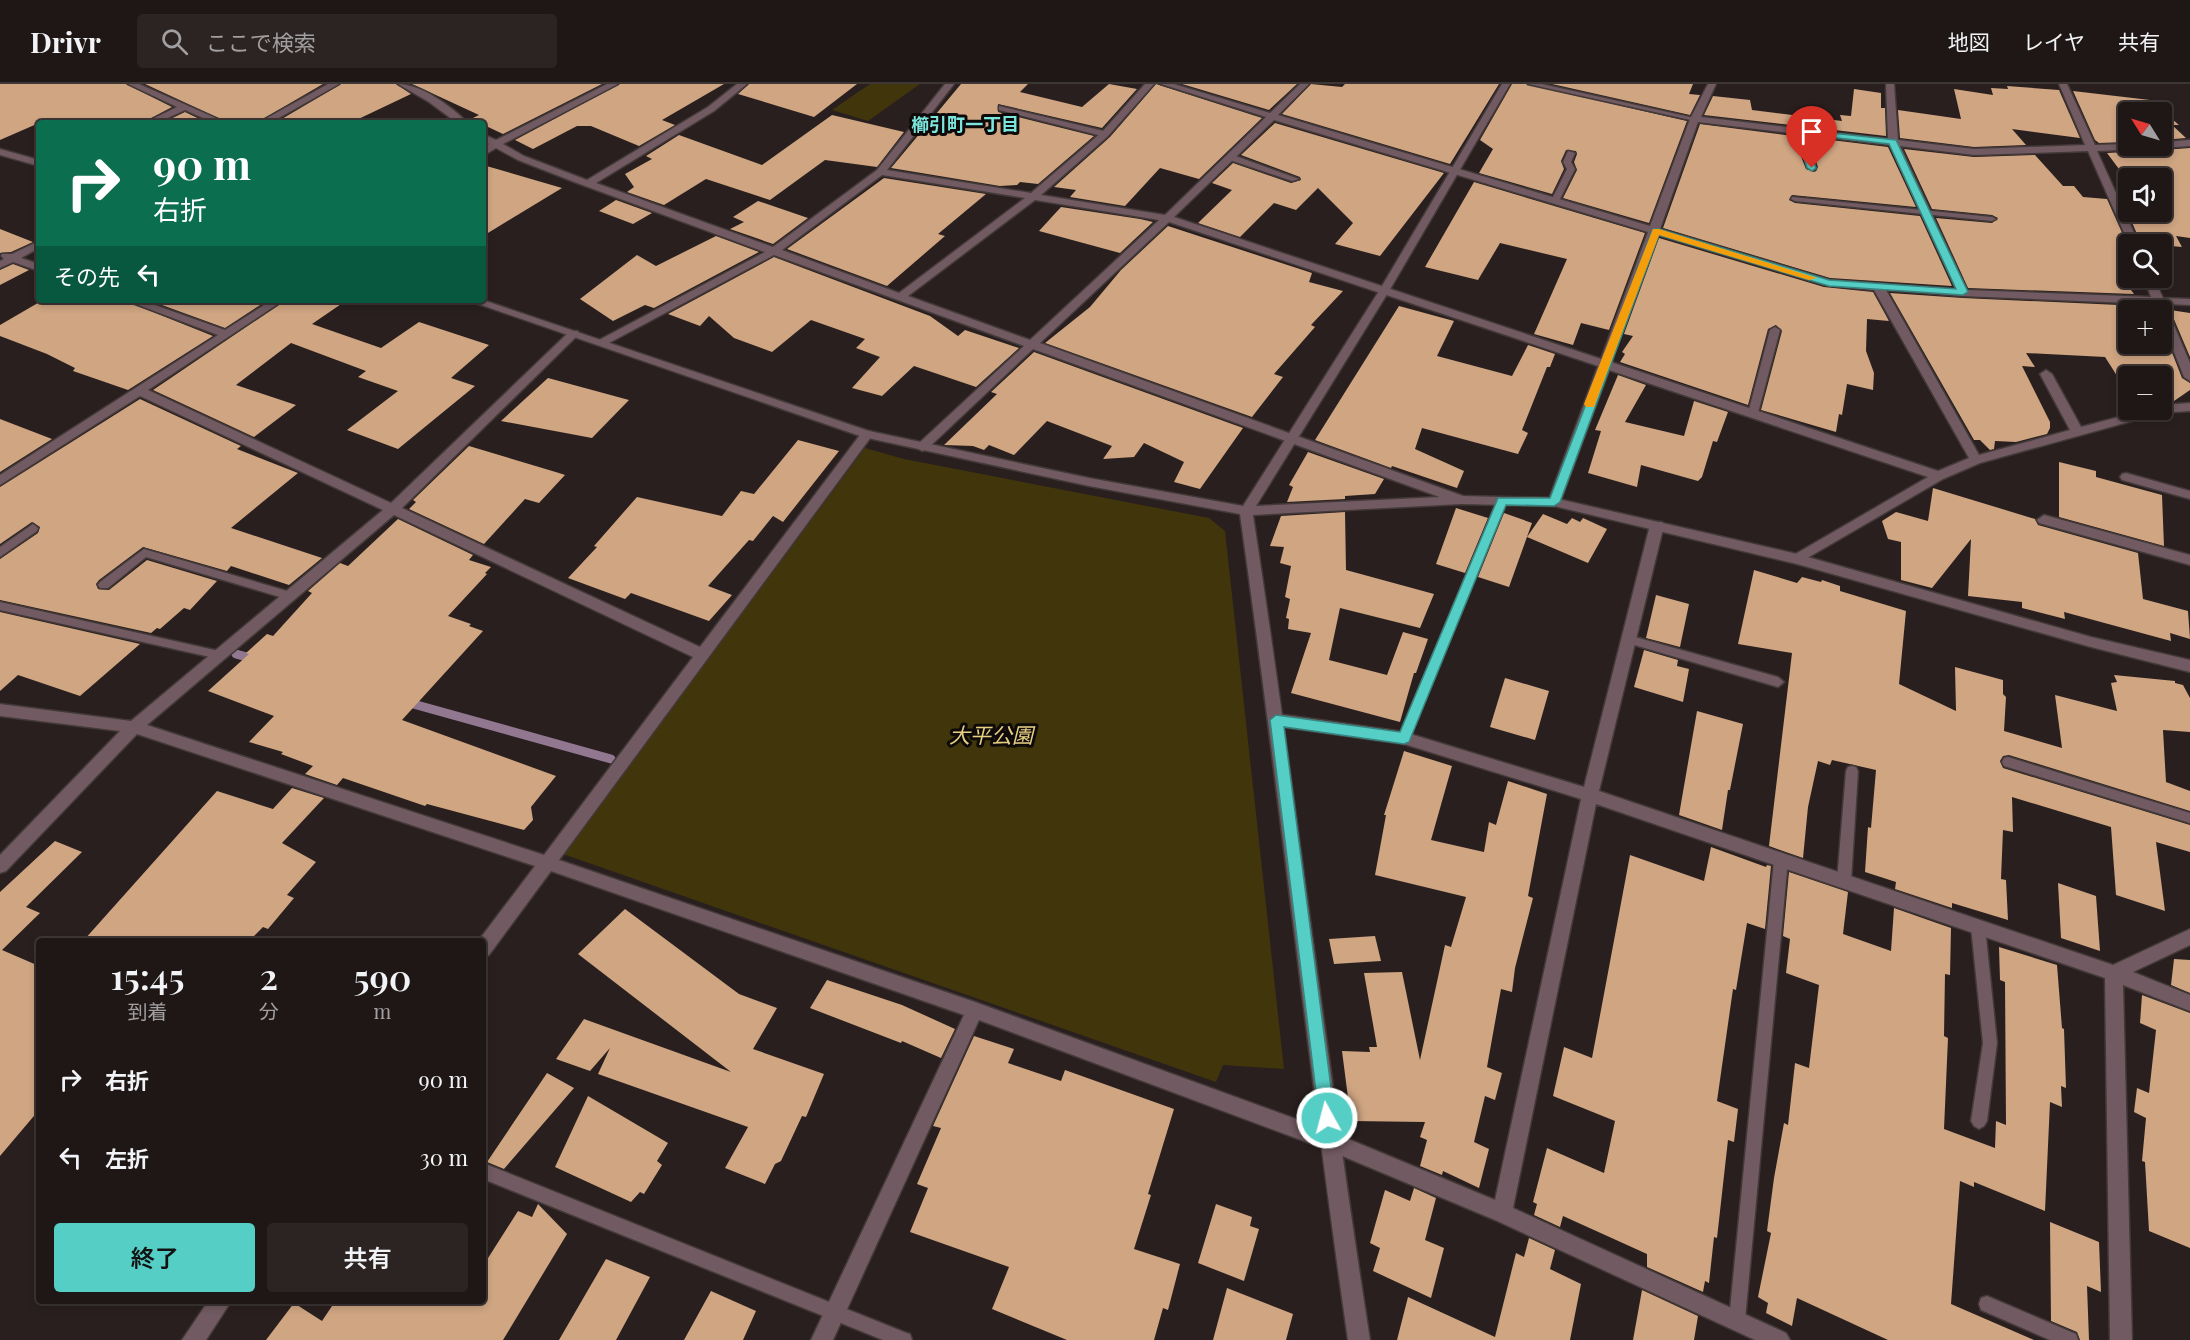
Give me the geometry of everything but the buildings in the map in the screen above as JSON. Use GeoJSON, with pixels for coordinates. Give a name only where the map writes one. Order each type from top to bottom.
{"type":"FeatureCollection","features":[{"type":"Feature","properties":{"kind":"street"},"geometry":{"type":"LineString","coordinates":[[132,84],[215,120]]}},
{"type":"Feature","properties":{"kind":"street"},"geometry":{"type":"LineString","coordinates":[[269,120],[336,84]]}},
{"type":"Feature","properties":{"kind":"street"},"geometry":{"type":"LineString","coordinates":[[402,84],[432,100],[460,120]]}},
{"type":"Feature","properties":{"kind":"street"},"geometry":{"type":"LineString","coordinates":[[486,151],[614,84]]}},
{"type":"Feature","properties":{"kind":"street"},"geometry":{"type":"LineString","coordinates":[[588,184],[711,109],[743,84]]}},
{"type":"Feature","properties":{"kind":"street"},"geometry":{"type":"LineString","coordinates":[[603,342],[774,252],[880,172],[950,84]]}},
{"type":"Feature","properties":{"kind":"street"},"geometry":{"type":"LineString","coordinates":[[900,297],[1034,195],[1105,134],[1150,84]]}},
{"type":"Feature","properties":{"kind":"street"},"geometry":{"type":"LineString","coordinates":[[1164,84],[1829,283],[1879,288],[2159,300],[2154,288]]}},
{"type":"Feature","properties":{"kind":"street"},"geometry":{"type":"LineString","coordinates":[[922,447],[1167,218],[1305,84]]}},
{"type":"Feature","properties":{"kind":"street"},"geometry":{"type":"LineString","coordinates":[[1359,1340],[1329,1141],[1276,720],[1246,511],[1384,291],[1506,84]]}},
{"type":"Feature","properties":{"kind":"street"},"geometry":{"type":"LineString","coordinates":[[1554,502],[1656,231],[1695,119],[1712,84]]}},
{"type":"Feature","properties":{"kind":"street"},"geometry":{"type":"LineString","coordinates":[[1890,84],[1893,142],[1963,292]]}},
{"type":"Feature","properties":{"kind":"street"},"geometry":{"type":"LineString","coordinates":[[2063,84],[2130,234]]}},
{"type":"Feature","properties":{"kind":"street"},"geometry":{"type":"LineString","coordinates":[[156,120],[185,107]]}},
{"type":"Feature","properties":{"kind":"street"},"geometry":{"type":"LineString","coordinates":[[1695,119],[1974,152],[2118,148]]}},
{"type":"Feature","properties":{"kind":"street"},"geometry":{"type":"LineString","coordinates":[[486,139],[494,145],[588,184],[1461,500]]}},
{"type":"Feature","properties":{"kind":"street"},"geometry":{"type":"LineString","coordinates":[[2172,144],[2190,143]]}},
{"type":"Feature","properties":{"kind":"street"},"geometry":{"type":"LineString","coordinates":[[0,152],[36,162]]}},
{"type":"Feature","properties":{"kind":"street"},"geometry":{"type":"LineString","coordinates":[[880,172],[1167,218],[1939,476]]}},
{"type":"Feature","properties":{"kind":"street"},"geometry":{"type":"LineString","coordinates":[[0,265],[36,246]]}},
{"type":"Feature","properties":{"kind":"street"},"geometry":{"type":"LineString","coordinates":[[0,254],[36,267]]}},
{"type":"Feature","properties":{"kind":"street"},"geometry":{"type":"LineString","coordinates":[[1879,288],[1976,460]]}},
{"type":"Feature","properties":{"kind":"street"},"geometry":{"type":"LineString","coordinates":[[2172,301],[2190,302]]}},
{"type":"Feature","properties":{"kind":"street"},"geometry":{"type":"LineString","coordinates":[[138,303],[226,334]]}},
{"type":"Feature","properties":{"kind":"street"},"geometry":{"type":"LineString","coordinates":[[0,482],[274,303]]}},
{"type":"Feature","properties":{"kind":"street"},"geometry":{"type":"LineString","coordinates":[[481,303],[603,342],[867,434],[922,447],[1246,511],[1461,500],[1554,502],[1797,559],[2080,639],[2190,666]]}},
{"type":"Feature","properties":{"kind":"street"},"geometry":{"type":"LineString","coordinates":[[2172,332],[2190,377]]}},
{"type":"Feature","properties":{"kind":"street"},"geometry":{"type":"LineString","coordinates":[[0,866],[134,727],[393,508],[574,333]]}},
{"type":"Feature","properties":{"kind":"street"},"geometry":{"type":"LineString","coordinates":[[2046,374],[2077,432]]}},
{"type":"Feature","properties":{"kind":"street"},"geometry":{"type":"LineString","coordinates":[[140,391],[703,655]]}},
{"type":"Feature","properties":{"kind":"street"},"geometry":{"type":"LineString","coordinates":[[2172,408],[2190,407]]}},
{"type":"Feature","properties":{"kind":"street"},"geometry":{"type":"LineString","coordinates":[[1797,559],[1939,476],[1976,460],[2121,420]]}},
{"type":"Feature","properties":{"kind":"street"},"geometry":{"type":"LineString","coordinates":[[486,945],[867,434]]}},
{"type":"Feature","properties":{"kind":"street"},"geometry":{"type":"LineString","coordinates":[[2126,477],[2190,495]]}},
{"type":"Feature","properties":{"kind":"street"},"geometry":{"type":"LineString","coordinates":[[2044,520],[2190,560]]}},
{"type":"Feature","properties":{"kind":"street"},"geometry":{"type":"LineString","coordinates":[[1502,1214],[1590,795],[1657,525]]}},
{"type":"Feature","properties":{"kind":"street"},"geometry":{"type":"LineString","coordinates":[[0,710],[134,727],[547,863],[975,1010],[1329,1141],[1502,1214],[1779,1340]]}},
{"type":"Feature","properties":{"kind":"street"},"geometry":{"type":"LineString","coordinates":[[1276,720],[1404,738],[1590,795],[2114,973],[2190,1003]]}},
{"type":"Feature","properties":{"kind":"street"},"geometry":{"type":"LineString","coordinates":[[2114,973],[2190,937]]}},
{"type":"Feature","properties":{"kind":"street"},"geometry":{"type":"LineString","coordinates":[[2114,973],[2121,1340]]}},
{"type":"Feature","properties":{"kind":"street"},"geometry":{"type":"LineString","coordinates":[[822,1340],[975,1010]]}},
{"type":"Feature","properties":{"kind":"street"},"geometry":{"type":"LineString","coordinates":[[193,1340],[219,1304]]}},
{"type":"Feature","properties":{"kind":"lane"},"geometry":{"type":"LineString","coordinates":[[1532,84],[1695,119]]}},
{"type":"Feature","properties":{"kind":"lane"},"geometry":{"type":"LineString","coordinates":[[1002,108],[1105,134]]}},
{"type":"Feature","properties":{"kind":"lane"},"geometry":{"type":"LineString","coordinates":[[1798,131],[1812,168]]}},
{"type":"Feature","properties":{"kind":"lane"},"geometry":{"type":"LineString","coordinates":[[1555,201],[1571,169],[1567,162],[1571,153]]}},
{"type":"Feature","properties":{"kind":"lane"},"geometry":{"type":"LineString","coordinates":[[1230,158],[1295,179]]}},
{"type":"Feature","properties":{"kind":"lane"},"geometry":{"type":"LineString","coordinates":[[1796,199],[1992,219]]}},
{"type":"Feature","properties":{"kind":"lane"},"geometry":{"type":"LineString","coordinates":[[1753,413],[1776,330]]}},
{"type":"Feature","properties":{"kind":"lane"},"geometry":{"type":"LineString","coordinates":[[1404,738],[1502,501]]}},
{"type":"Feature","properties":{"kind":"lane"},"geometry":{"type":"LineString","coordinates":[[0,553],[33,528]]}},
{"type":"Feature","properties":{"kind":"lane"},"geometry":{"type":"LineString","coordinates":[[104,585],[144,553],[290,596]]}},
{"type":"Feature","properties":{"kind":"lane"},"geometry":{"type":"LineString","coordinates":[[0,606],[219,655]]}},
{"type":"Feature","properties":{"kind":"lane"},"geometry":{"type":"LineString","coordinates":[[1628,639],[1778,682]]}},
{"type":"Feature","properties":{"kind":"lane"},"geometry":{"type":"LineString","coordinates":[[2008,762],[2190,818]]}},
{"type":"Feature","properties":{"kind":"lane"},"geometry":{"type":"LineString","coordinates":[[1844,881],[1852,771]]}},
{"type":"Feature","properties":{"kind":"lane"},"geometry":{"type":"LineString","coordinates":[[1737,1320],[1781,860]]}},
{"type":"Feature","properties":{"kind":"lane"},"geometry":{"type":"LineString","coordinates":[[1978,927],[1990,1043],[1979,1121]]}},
{"type":"Feature","properties":{"kind":"lane"},"geometry":{"type":"LineString","coordinates":[[486,1172],[904,1340]]}},
{"type":"Feature","properties":{"kind":"lane"},"geometry":{"type":"LineString","coordinates":[[1987,1304],[2070,1340]]}},
{"type":"Feature","properties":{"kind":"green space"},"geometry":{"type":"Polygon","coordinates":[[[870,84],[920,84],[868,121],[832,110],[870,84]]]}},
{"type":"Feature","properties":{"kind":"green space","name":"大平公園"},"geometry":{"type":"Polygon","coordinates":[[[865,448],[904,459],[1209,518],[1225,531],[1284,1069],[1223,1065],[1216,1082],[563,854],[865,448]]]}},
{"type":"Feature","properties":{"kind":"waterway"},"geometry":{"type":"LineString","coordinates":[[236,654],[257,660]]}},
{"type":"Feature","properties":{"kind":"waterway"},"geometry":{"type":"LineString","coordinates":[[406,702],[611,759]]}},
{"type":"Feature","properties":{"kind":"slow traffic"},"geometry":{"type":"LineString","coordinates":[[1590,404],[1656,231],[1812,278]]}},
{"type":"Feature","properties":{"kind":"district","name":"櫛引町一丁目"},"geometry":{"type":"Point","coordinates":[965,124]}},
{"type":"Feature","properties":{"kind":"route"},"geometry":{"type":"LineString","coordinates":[[1327,1118],[1276,720],[1404,738],[1502,501],[1554,502],[1656,231],[1829,283],[1963,292],[1893,142],[1798,131],[1812,168]]}}]}
